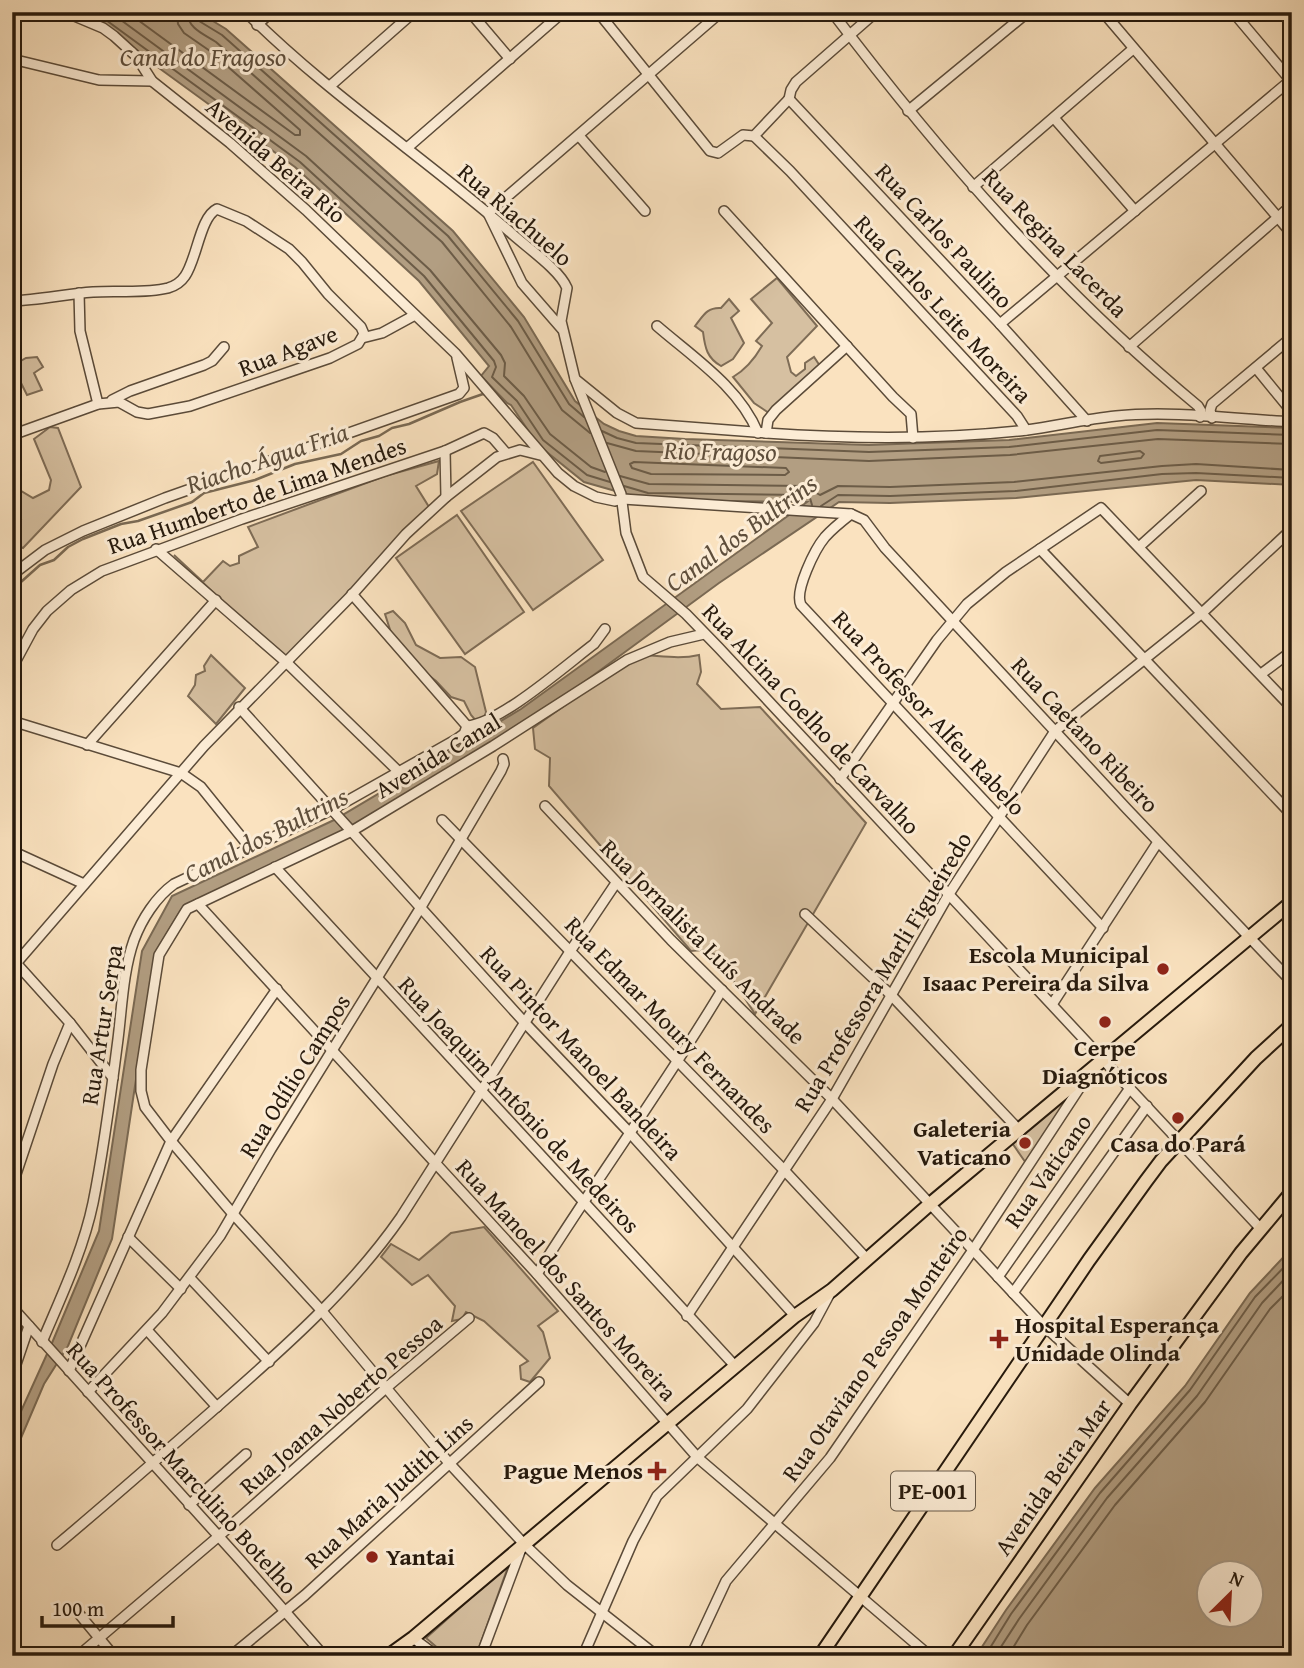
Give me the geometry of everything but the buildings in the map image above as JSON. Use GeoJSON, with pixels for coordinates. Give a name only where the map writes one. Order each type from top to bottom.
{"type":"FeatureCollection","features":[{"type":"Feature","properties":{"kind":"main road"},"geometry":{"type":"LineString","coordinates":[[12,23],[18,12]]}},
{"type":"Feature","properties":{"kind":"main road"},"geometry":{"type":"LineString","coordinates":[[393,1654],[795,1316],[832,1290],[930,1204],[1292,902]]}},
{"type":"Feature","properties":{"kind":"main road","name":"PE-001"},"geometry":{"type":"LineString","coordinates":[[820,1656],[1146,1181],[1256,1058],[1292,1025]]}},
{"type":"Feature","properties":{"kind":"main road","name":"Avenida Beira Mar"},"geometry":{"type":"LineString","coordinates":[[954,1656],[1130,1404],[1260,1228],[1292,1192]]}},
{"type":"Feature","properties":{"kind":"street","name":"Avenida Beira Rio"},"geometry":{"type":"LineString","coordinates":[[65,12],[103,28],[114,36],[136,56],[152,82],[279,186],[455,353],[558,473],[586,493],[603,499],[622,496],[851,514]]}},
{"type":"Feature","properties":{"kind":"street","name":"Rua Riachuelo"},"geometry":{"type":"LineString","coordinates":[[246,12],[257,25],[488,214],[565,283],[567,288],[561,318],[575,379]]}},
{"type":"Feature","properties":{"kind":"street"},"geometry":{"type":"LineString","coordinates":[[257,25],[271,12]]}},
{"type":"Feature","properties":{"kind":"street"},"geometry":{"type":"LineString","coordinates":[[330,86],[414,12]]}},
{"type":"Feature","properties":{"kind":"street"},"geometry":{"type":"LineString","coordinates":[[470,12],[510,59]]}},
{"type":"Feature","properties":{"kind":"street"},"geometry":{"type":"LineString","coordinates":[[407,148],[563,12]]}},
{"type":"Feature","properties":{"kind":"street"},"geometry":{"type":"LineString","coordinates":[[598,12],[710,151],[718,153],[743,135],[754,135],[789,99],[796,82],[876,12]]}},
{"type":"Feature","properties":{"kind":"street"},"geometry":{"type":"LineString","coordinates":[[563,330],[522,283],[488,214],[721,12]]}},
{"type":"Feature","properties":{"kind":"street","name":"Rua Regina Lacerda"},"geometry":{"type":"LineString","coordinates":[[832,12],[908,111],[973,187],[1129,347],[1198,407],[1201,411],[1200,417]]}},
{"type":"Feature","properties":{"kind":"street"},"geometry":{"type":"LineString","coordinates":[[908,111],[1028,12]]}},
{"type":"Feature","properties":{"kind":"street"},"geometry":{"type":"LineString","coordinates":[[1103,12],[1292,234]]}},
{"type":"Feature","properties":{"kind":"street"},"geometry":{"type":"LineString","coordinates":[[1000,324],[1291,80],[1233,12]]}},
{"type":"Feature","properties":{"kind":"street"},"geometry":{"type":"LineString","coordinates":[[973,187],[1133,48]]}},
{"type":"Feature","properties":{"kind":"street"},"geometry":{"type":"LineString","coordinates":[[12,59],[99,80],[152,82]]}},
{"type":"Feature","properties":{"kind":"street","name":"Rua Carlos Paulino"},"geometry":{"type":"LineString","coordinates":[[789,99],[1087,421]]}},
{"type":"Feature","properties":{"kind":"street"},"geometry":{"type":"LineString","coordinates":[[1054,118],[1135,211]]}},
{"type":"Feature","properties":{"kind":"street","name":"Rua Carlos Leite Moreira"},"geometry":{"type":"LineString","coordinates":[[754,135],[1017,416],[1026,430],[1115,416],[1200,417]]}},
{"type":"Feature","properties":{"kind":"street"},"geometry":{"type":"LineString","coordinates":[[580,137],[645,211]]}},
{"type":"Feature","properties":{"kind":"street"},"geometry":{"type":"LineString","coordinates":[[1129,347],[1292,205]]}},
{"type":"Feature","properties":{"kind":"street","name":"Rua Agave"},"geometry":{"type":"LineString","coordinates":[[79,293],[148,290],[173,286],[184,278],[191,266],[212,211],[223,210],[246,221],[289,249],[364,332],[355,345],[330,358],[190,406],[143,414],[119,402],[103,403]]}},
{"type":"Feature","properties":{"kind":"street"},"geometry":{"type":"LineString","coordinates":[[724,211],[911,414],[913,438]]}},
{"type":"Feature","properties":{"kind":"street"},"geometry":{"type":"LineString","coordinates":[[12,301],[79,293],[80,331],[103,403]]}},
{"type":"Feature","properties":{"kind":"street"},"geometry":{"type":"LineString","coordinates":[[362,338],[382,333],[415,315]]}},
{"type":"Feature","properties":{"kind":"street"},"geometry":{"type":"LineString","coordinates":[[657,326],[710,370],[750,413],[762,433]]}},
{"type":"Feature","properties":{"kind":"street"},"geometry":{"type":"LineString","coordinates":[[1212,418],[1212,404],[1292,337]]}},
{"type":"Feature","properties":{"kind":"street"},"geometry":{"type":"LineString","coordinates":[[12,435],[204,365],[212,361],[224,346]]}},
{"type":"Feature","properties":{"kind":"street"},"geometry":{"type":"LineString","coordinates":[[762,433],[776,410],[847,346]]}},
{"type":"Feature","properties":{"kind":"street"},"geometry":{"type":"LineString","coordinates":[[12,575],[45,550],[83,531],[165,498],[459,394],[464,388],[455,353]]}},
{"type":"Feature","properties":{"kind":"street"},"geometry":{"type":"LineString","coordinates":[[1256,368],[1292,412]]}},
{"type":"Feature","properties":{"kind":"street"},"geometry":{"type":"LineString","coordinates":[[575,379],[617,413],[636,423],[878,439],[1026,430]]}},
{"type":"Feature","properties":{"kind":"street","name":"Rua Alcina Coelho de Carvalho"},"geometry":{"type":"LineString","coordinates":[[575,379],[622,496],[626,533],[643,577],[686,614],[1053,1003],[1260,1228]]}},
{"type":"Feature","properties":{"kind":"street"},"geometry":{"type":"LineString","coordinates":[[1200,417],[1292,422]]}},
{"type":"Feature","properties":{"kind":"street","name":"Rua Humberto de Lima Mendes"},"geometry":{"type":"LineString","coordinates":[[12,668],[38,621],[63,596],[103,570],[360,478],[445,451],[486,433],[506,453]]}},
{"type":"Feature","properties":{"kind":"street"},"geometry":{"type":"LineString","coordinates":[[113,1078],[70,1023],[14,965],[239,707],[352,594],[399,540],[489,462],[506,453],[520,450],[542,455]]}},
{"type":"Feature","properties":{"kind":"street"},"geometry":{"type":"LineString","coordinates":[[445,451],[446,498]]}},
{"type":"Feature","properties":{"kind":"street"},"geometry":{"type":"LineString","coordinates":[[1139,547],[1201,491]]}},
{"type":"Feature","properties":{"kind":"street"},"geometry":{"type":"LineString","coordinates":[[840,779],[952,620],[990,584],[1101,508],[1292,708]]}},
{"type":"Feature","properties":{"kind":"street","name":"Rua Caetano Ribeiro"},"geometry":{"type":"LineString","coordinates":[[851,514],[864,520],[885,548],[1292,982]]}},
{"type":"Feature","properties":{"kind":"street","name":"Rua Professor Alfeu Rabelo"},"geometry":{"type":"LineString","coordinates":[[851,514],[822,541],[799,589],[799,601],[1103,928]]}},
{"type":"Feature","properties":{"kind":"street","name":"Rua Professora Marli Figueiredo"},"geometry":{"type":"LineString","coordinates":[[687,1316],[832,1099],[949,894],[1055,731],[1202,613],[1292,528]]}},
{"type":"Feature","properties":{"kind":"street"},"geometry":{"type":"LineString","coordinates":[[156,549],[286,662],[399,772]]}},
{"type":"Feature","properties":{"kind":"street"},"geometry":{"type":"LineString","coordinates":[[1040,549],[1292,815]]}},
{"type":"Feature","properties":{"kind":"street"},"geometry":{"type":"LineString","coordinates":[[352,594],[467,726],[478,725],[500,714],[594,644],[605,629]]}},
{"type":"Feature","properties":{"kind":"street"},"geometry":{"type":"LineString","coordinates":[[88,745],[216,600]]}},
{"type":"Feature","properties":{"kind":"street","name":"Avenida Canal"},"geometry":{"type":"LineString","coordinates":[[171,1141],[145,1107],[140,1081],[143,1046],[159,955],[183,913],[351,830],[516,732],[609,670],[657,646],[704,634]]}},
{"type":"Feature","properties":{"kind":"street"},"geometry":{"type":"LineString","coordinates":[[1261,674],[1292,651]]}},
{"type":"Feature","properties":{"kind":"street","name":"Rua Pintor Manoel Bandeira"},"geometry":{"type":"LineString","coordinates":[[239,707],[795,1316]]}},
{"type":"Feature","properties":{"kind":"street"},"geometry":{"type":"LineString","coordinates":[[12,720],[181,773],[201,787],[251,849]]}},
{"type":"Feature","properties":{"kind":"street","name":"Rua Artur Serpa"},"geometry":{"type":"LineString","coordinates":[[44,1344],[87,1229],[113,1078],[129,957],[136,935],[146,917],[174,884],[336,812],[457,739],[464,734],[467,726]]}},
{"type":"Feature","properties":{"kind":"street","name":"Rua Odílio Campos"},"geometry":{"type":"LineString","coordinates":[[88,1392],[147,1330],[190,1278],[233,1214],[421,907],[501,771],[503,760]]}},
{"type":"Feature","properties":{"kind":"street","name":"Rua Jornalista Luís Andrade"},"geometry":{"type":"LineString","coordinates":[[545,806],[616,883],[832,1099],[1045,1326],[1130,1404]]}},
{"type":"Feature","properties":{"kind":"street","name":"Rua Edmar Moury Fernandes"},"geometry":{"type":"LineString","coordinates":[[442,820],[784,1170],[867,1259]]}},
{"type":"Feature","properties":{"kind":"street"},"geometry":{"type":"LineString","coordinates":[[1053,1003],[1158,842]]}},
{"type":"Feature","properties":{"kind":"street"},"geometry":{"type":"LineString","coordinates":[[12,850],[84,884]]}},
{"type":"Feature","properties":{"kind":"street","name":"Rua Joaquim Antônio de Medeiros"},"geometry":{"type":"LineString","coordinates":[[275,867],[736,1367]]}},
{"type":"Feature","properties":{"kind":"street"},"geometry":{"type":"LineString","coordinates":[[57,1545],[269,1362],[359,1272],[380,1246],[436,1163],[616,883]]}},
{"type":"Feature","properties":{"kind":"street","name":"Rua Manoel dos Santos Moreira"},"geometry":{"type":"LineString","coordinates":[[198,904],[537,1274],[698,1458],[930,1656]]}},
{"type":"Feature","properties":{"kind":"street"},"geometry":{"type":"LineString","coordinates":[[806,914],[891,995],[1020,1131]]}},
{"type":"Feature","properties":{"kind":"street"},"geometry":{"type":"LineString","coordinates":[[66,1368],[171,1141],[277,989]]}},
{"type":"Feature","properties":{"kind":"street"},"geometry":{"type":"LineString","coordinates":[[537,1274],[582,1202],[679,1062],[722,990]]}},
{"type":"Feature","properties":{"kind":"street"},"geometry":{"type":"LineString","coordinates":[[12,1186],[53,1064],[70,1023]]}},
{"type":"Feature","properties":{"kind":"street","name":"Rua Otaviano Pessoa Monteiro"},"geometry":{"type":"LineString","coordinates":[[691,1656],[726,1581],[830,1458],[973,1250],[1090,1071]]}},
{"type":"Feature","properties":{"kind":"street","name":"Rua Vaticano"},"geometry":{"type":"LineString","coordinates":[[998,1277],[1130,1088]]}},
{"type":"Feature","properties":{"kind":"street"},"geometry":{"type":"LineString","coordinates":[[1013,1293],[1147,1106]]}},
{"type":"Feature","properties":{"kind":"street"},"geometry":{"type":"LineString","coordinates":[[171,1141],[523,1545],[601,1613],[657,1656]]}},
{"type":"Feature","properties":{"kind":"street"},"geometry":{"type":"LineString","coordinates":[[128,1237],[181,1289]]}},
{"type":"Feature","properties":{"kind":"street"},"geometry":{"type":"LineString","coordinates":[[190,1278],[269,1362]]}},
{"type":"Feature","properties":{"kind":"street"},"geometry":{"type":"LineString","coordinates":[[583,1656],[652,1503],[669,1482],[698,1458],[766,1386],[814,1323],[832,1290]]}},
{"type":"Feature","properties":{"kind":"street","name":"Rua Professor Marculino Botelho"},"geometry":{"type":"LineString","coordinates":[[12,1307],[324,1656]]}},
{"type":"Feature","properties":{"kind":"street","name":"Rua Joana Noberto Pessoa"},"geometry":{"type":"LineString","coordinates":[[78,1656],[469,1318]]}},
{"type":"Feature","properties":{"kind":"street"},"geometry":{"type":"LineString","coordinates":[[12,1376],[29,1326]]}},
{"type":"Feature","properties":{"kind":"street"},"geometry":{"type":"LineString","coordinates":[[147,1330],[217,1407]]}},
{"type":"Feature","properties":{"kind":"street","name":"Rua Maria Judith Lins"},"geometry":{"type":"LineString","coordinates":[[231,1656],[286,1611],[539,1382]]}},
{"type":"Feature","properties":{"kind":"street"},"geometry":{"type":"LineString","coordinates":[[189,1505],[246,1454]]}},
{"type":"Feature","properties":{"kind":"street"},"geometry":{"type":"LineString","coordinates":[[481,1656],[523,1545]]}},
{"type":"Feature","properties":{"kind":"street"},"geometry":{"type":"LineString","coordinates":[[75,1609],[114,1656]]}},
{"type":"Feature","properties":{"kind":"street"},"geometry":{"type":"LineString","coordinates":[[414,1637],[437,1656]]}},
{"type":"Feature","properties":{"kind":"shaded area"},"geometry":{"type":"Polygon","coordinates":[[[777,278],[817,326],[787,357],[791,372],[796,376],[805,369],[805,363],[814,357],[822,369],[769,413],[754,403],[733,377],[756,355],[762,346],[756,341],[772,323],[751,299],[777,278]]]}},
{"type":"Feature","properties":{"kind":"shaded area"},"geometry":{"type":"Polygon","coordinates":[[[729,299],[739,311],[731,318],[744,343],[733,359],[721,366],[710,356],[703,332],[695,326],[706,313],[721,308],[729,299]]]}},
{"type":"Feature","properties":{"kind":"shaded area"},"geometry":{"type":"Polygon","coordinates":[[[37,357],[43,367],[34,373],[42,390],[27,395],[21,383],[12,385],[12,366],[26,358],[37,357]]]}},
{"type":"Feature","properties":{"kind":"shaded area"},"geometry":{"type":"Polygon","coordinates":[[[50,427],[58,428],[81,487],[23,548],[12,543],[12,523],[21,519],[13,496],[21,491],[33,498],[49,490],[51,480],[34,439],[50,427]]]}},
{"type":"Feature","properties":{"kind":"shaded area"},"geometry":{"type":"Polygon","coordinates":[[[439,461],[437,474],[416,486],[429,507],[286,662],[174,555],[203,582],[223,561],[230,566],[239,563],[239,556],[258,547],[248,527],[385,476],[439,461]]]}},
{"type":"Feature","properties":{"kind":"shaded area"},"geometry":{"type":"Polygon","coordinates":[[[533,462],[603,560],[533,610],[461,511],[533,462]]]}},
{"type":"Feature","properties":{"kind":"shaded area"},"geometry":{"type":"Polygon","coordinates":[[[457,515],[524,612],[465,654],[396,558],[457,515]]]}},
{"type":"Feature","properties":{"kind":"shaded area"},"geometry":{"type":"Polygon","coordinates":[[[393,611],[405,623],[416,645],[440,658],[461,657],[475,667],[486,712],[484,718],[477,722],[464,701],[451,697],[394,642],[385,614],[393,611]]]}},
{"type":"Feature","properties":{"kind":"shaded area"},"geometry":{"type":"Polygon","coordinates":[[[211,655],[245,688],[216,724],[188,696],[195,685],[196,675],[205,671],[204,666],[211,655]]]}},
{"type":"Feature","properties":{"kind":"shaded area"},"geometry":{"type":"Polygon","coordinates":[[[636,655],[699,655],[701,672],[697,684],[721,709],[760,707],[866,823],[755,1014],[717,955],[703,950],[691,951],[549,786],[550,758],[535,749],[533,728],[636,655]]]}},
{"type":"Feature","properties":{"kind":"shaded area"},"geometry":{"type":"Polygon","coordinates":[[[1075,1085],[1028,1166],[1010,1140],[1075,1085]]]}},
{"type":"Feature","properties":{"kind":"shaded area"},"geometry":{"type":"Polygon","coordinates":[[[484,1227],[558,1311],[538,1326],[543,1332],[550,1358],[530,1382],[521,1379],[520,1366],[528,1361],[484,1321],[466,1312],[462,1319],[452,1321],[455,1306],[428,1275],[412,1285],[381,1257],[391,1244],[419,1260],[451,1233],[484,1227]]]}},
{"type":"Feature","properties":{"kind":"shaded area"},"geometry":{"type":"Polygon","coordinates":[[[509,1564],[476,1656],[447,1656],[426,1638],[509,1564]]]}},
{"type":"Feature","properties":{"kind":"water","name":"Canal do Fragoso"},"geometry":{"type":"Polygon","coordinates":[[[82,12],[198,12],[226,29],[453,231],[524,317],[575,401],[604,424],[619,431],[636,436],[685,439],[869,445],[1009,440],[1157,423],[1292,428],[1292,485],[1196,480],[1016,498],[890,503],[839,502],[719,583],[546,710],[344,831],[182,908],[155,953],[112,1239],[68,1346],[44,1384],[12,1459],[12,1431],[99,1231],[142,951],[172,896],[334,820],[521,709],[807,502],[647,500],[584,482],[538,445],[511,405],[481,376],[489,366],[419,281],[295,167],[82,12]]]}},
{"type":"Feature","properties":{"kind":"water"},"geometry":{"type":"Polygon","coordinates":[[[1292,1248],[1292,1656],[976,1656],[1006,1610],[1095,1488],[1185,1386],[1250,1293],[1292,1248]]]}},
{"type":"Feature","properties":{"kind":"waterway","name":"Riacho Água Fria"},"geometry":{"type":"LineString","coordinates":[[12,590],[40,565],[54,560],[68,547],[83,539],[192,502],[204,493],[255,480],[295,464],[341,454],[361,441],[379,436],[392,428],[409,424],[483,394],[488,395]]}},
{"type":"Feature","properties":{"kind":"place","name":"Escola Municipal Isaac Pereira da Silva"},"geometry":{"type":"Point","coordinates":[1163,969]}},
{"type":"Feature","properties":{"kind":"place","name":"Cerpe Diagnóticos"},"geometry":{"type":"Point","coordinates":[1105,1022]}},
{"type":"Feature","properties":{"kind":"place","name":"Casa do Pará"},"geometry":{"type":"Point","coordinates":[1178,1118]}},
{"type":"Feature","properties":{"kind":"place","name":"Galeteria Vaticano"},"geometry":{"type":"Point","coordinates":[1025,1143]}},
{"type":"Feature","properties":{"kind":"place","name":"Hospital Esperança Unidade Olinda"},"geometry":{"type":"Point","coordinates":[999,1339]}},
{"type":"Feature","properties":{"kind":"place","name":"Pague Menos"},"geometry":{"type":"Point","coordinates":[657,1471]}},
{"type":"Feature","properties":{"kind":"place","name":"Yantai"},"geometry":{"type":"Point","coordinates":[372,1557]}},
{"type":"Feature","properties":{"kind":"water label","name":"Rio Fragoso"},"geometry":{"type":"Point","coordinates":[720,451]}},
{"type":"Feature","properties":{"kind":"water label","name":"Canal dos Bultrins"},"geometry":{"type":"Point","coordinates":[741,533]}},
{"type":"Feature","properties":{"kind":"water label","name":"Canal dos Bultrins"},"geometry":{"type":"Point","coordinates":[266,835]}}]}
